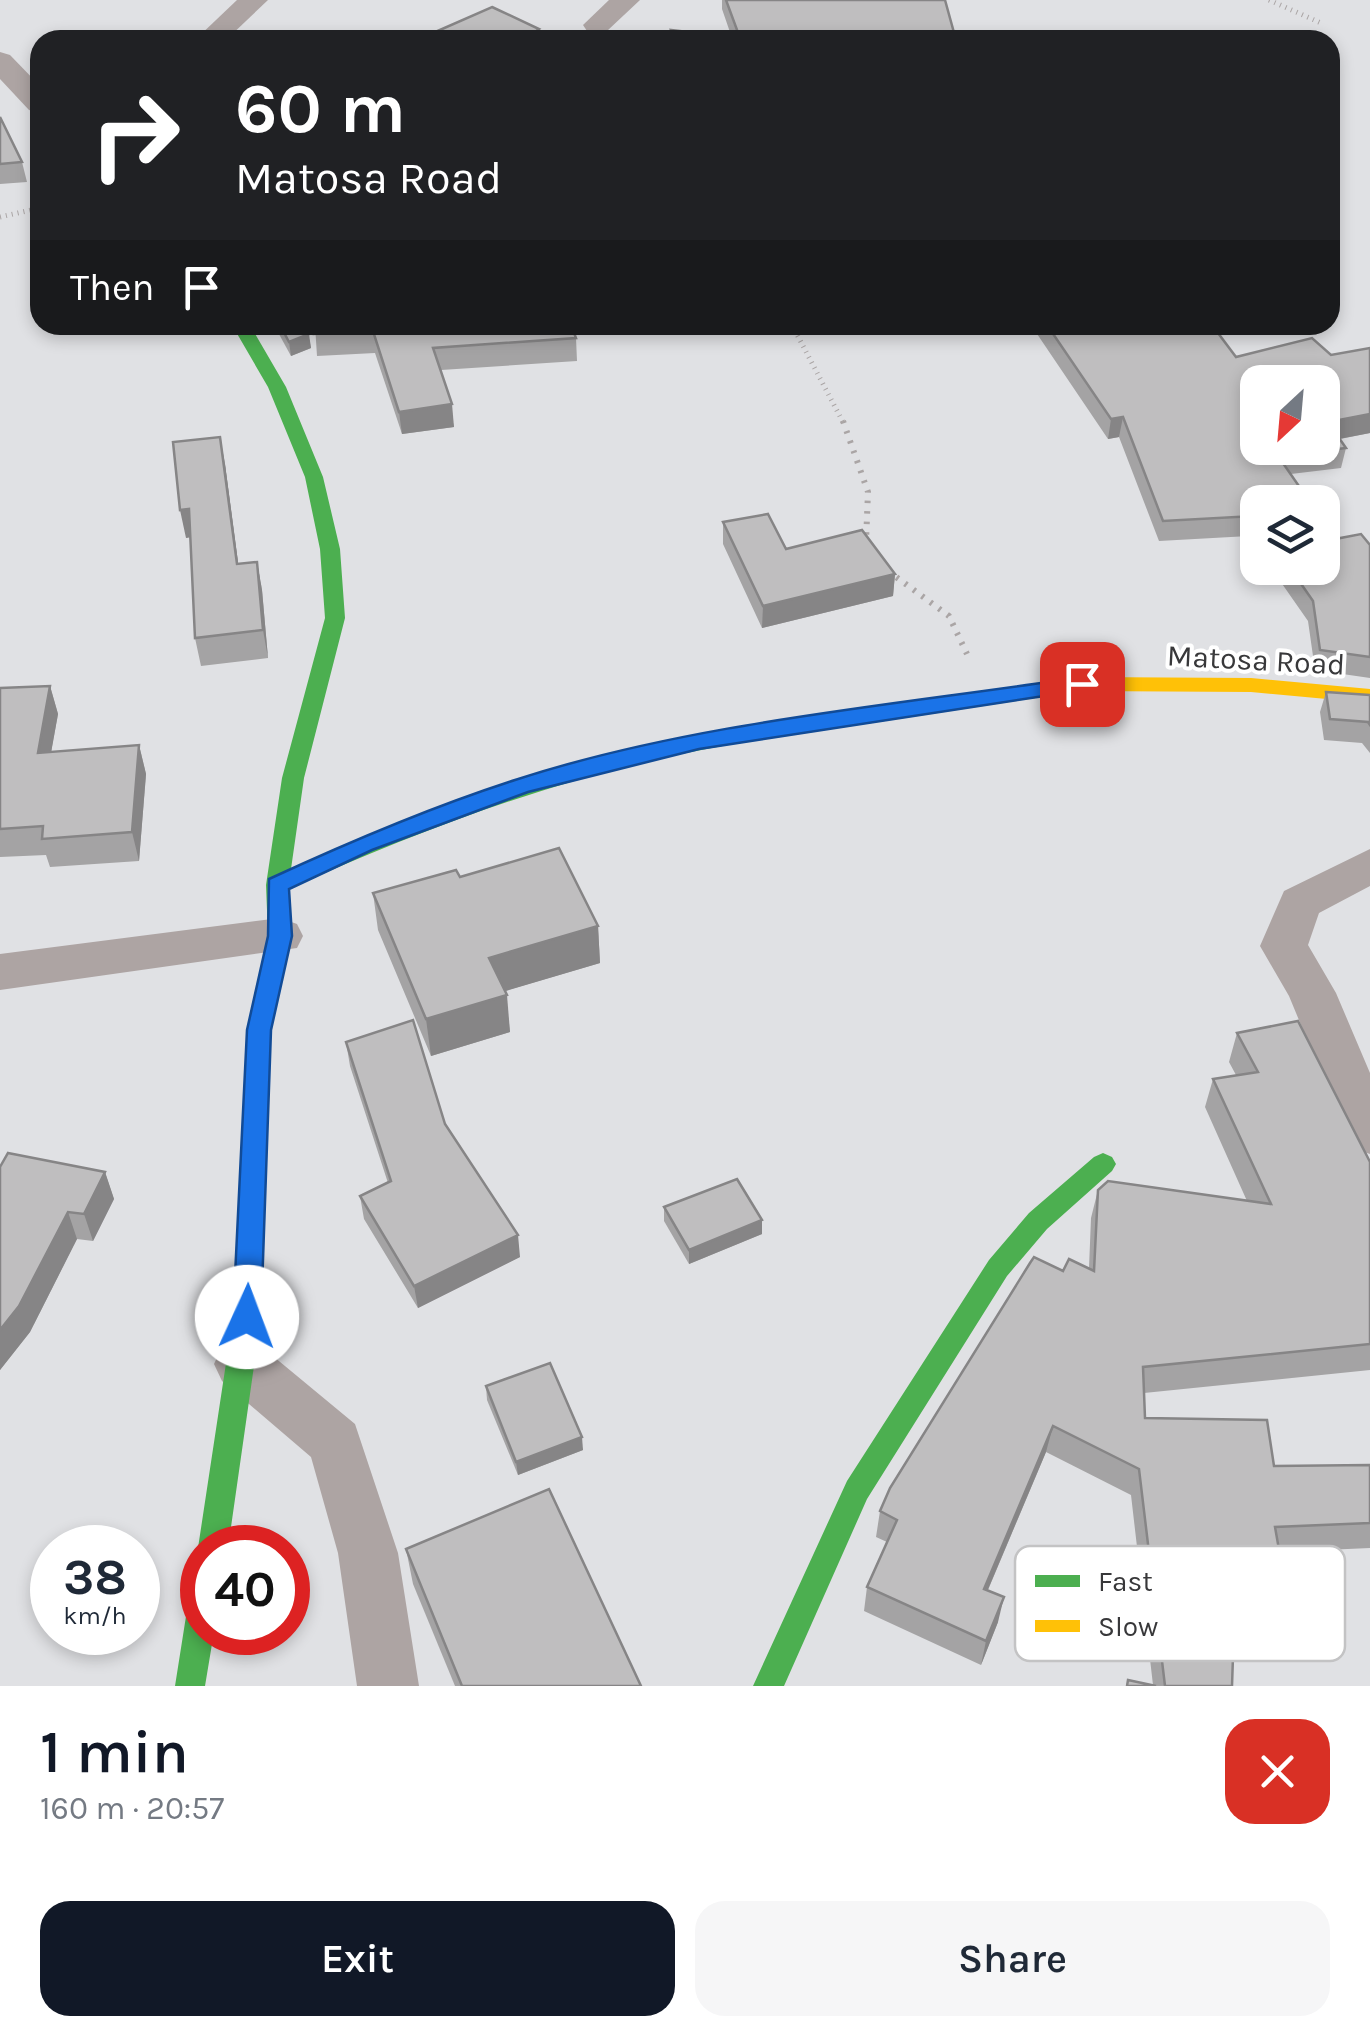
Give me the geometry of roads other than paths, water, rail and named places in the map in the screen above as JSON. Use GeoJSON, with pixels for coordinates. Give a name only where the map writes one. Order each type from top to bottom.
{"type":"FeatureCollection","features":[{"type":"Feature","properties":{"kind":"street"},"geometry":{"type":"LineString","coordinates":[[220,30],[254,0]]}},
{"type":"Feature","properties":{"kind":"street"},"geometry":{"type":"LineString","coordinates":[[598,25],[626,0]]}},
{"type":"Feature","properties":{"kind":"street"},"geometry":{"type":"LineString","coordinates":[[0,61],[30,93]]}},
{"type":"Feature","properties":{"kind":"street"},"geometry":{"type":"LineString","coordinates":[[216,1525],[242,1364],[259,1030],[280,936],[277,885],[292,815],[292,778],[335,618],[330,549],[314,477],[277,387],[247,335]]}},
{"type":"Feature","properties":{"kind":"street","name":"Matosa Road"},"geometry":{"type":"LineString","coordinates":[[277,885],[364,844],[523,785],[699,742],[1082,684],[1251,684],[1370,696]]}},
{"type":"Feature","properties":{"kind":"street"},"geometry":{"type":"LineString","coordinates":[[1370,866],[1300,903],[1284,946],[1312,993],[1370,1133]]}},
{"type":"Feature","properties":{"kind":"street"},"geometry":{"type":"LineString","coordinates":[[0,972],[280,936]]}},
{"type":"Feature","properties":{"kind":"street"},"geometry":{"type":"LineString","coordinates":[[768,1686],[857,1490],[998,1268],[1038,1220],[1103,1164]]}},
{"type":"Feature","properties":{"kind":"street"},"geometry":{"type":"LineString","coordinates":[[242,1364],[335,1442],[368,1553],[388,1686]]}},
{"type":"Feature","properties":{"kind":"street"},"geometry":{"type":"LineString","coordinates":[[190,1686],[195,1655]]}}]}
